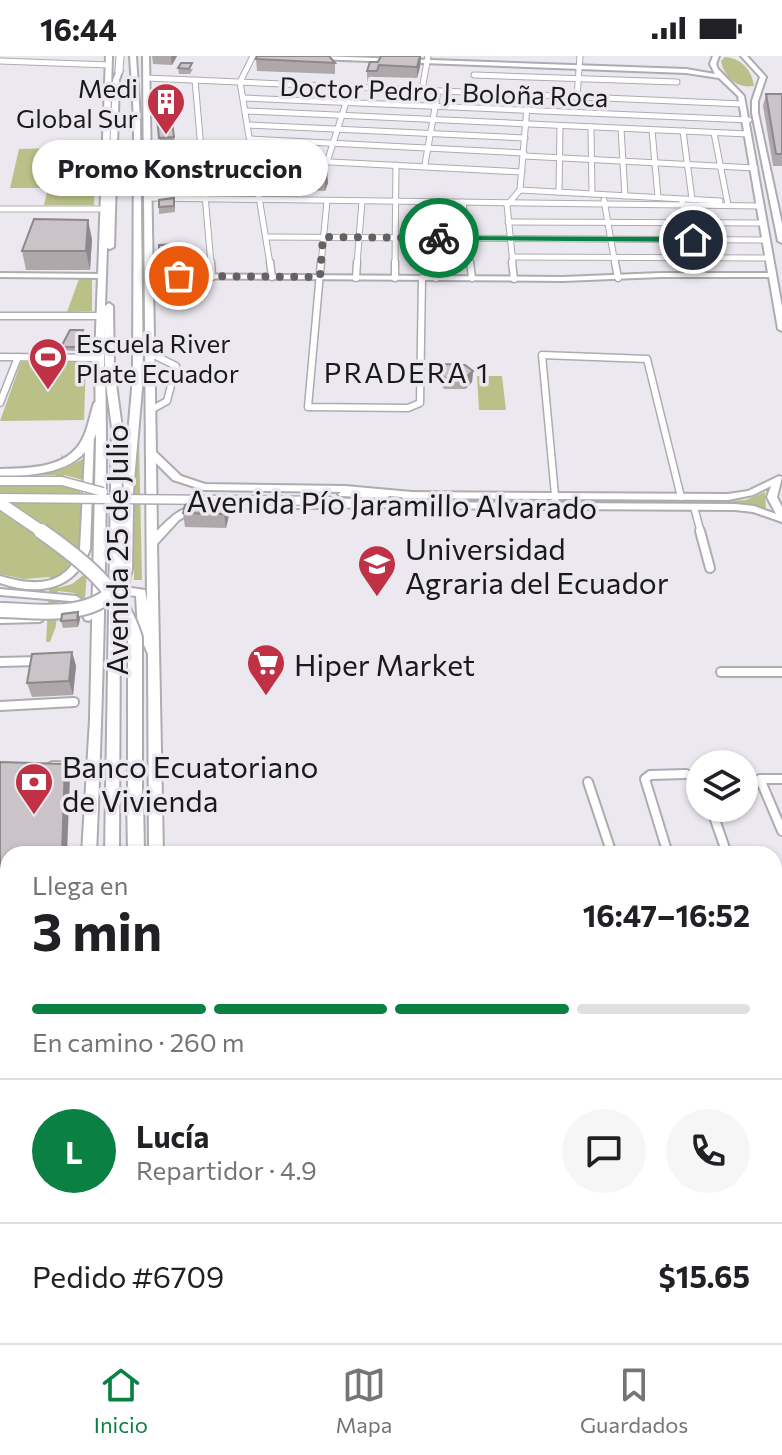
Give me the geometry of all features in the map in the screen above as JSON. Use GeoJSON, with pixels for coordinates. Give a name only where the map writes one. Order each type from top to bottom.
{"type":"FeatureCollection","features":[{"type":"Feature","properties":{"kind":"highway"},"geometry":{"type":"LineString","coordinates":[[0,473],[34,472],[54,467],[80,452],[90,434],[99,403]]}},
{"type":"Feature","properties":{"kind":"highway"},"geometry":{"type":"LineString","coordinates":[[0,503],[107,583],[129,614],[135,638],[136,846]]}},
{"type":"Feature","properties":{"kind":"highway"},"geometry":{"type":"LineString","coordinates":[[0,610],[76,610],[94,606],[114,595],[121,586],[126,569],[127,504]]}},
{"type":"Feature","properties":{"kind":"main road"},"geometry":{"type":"LineString","coordinates":[[109,61],[121,56]]}},
{"type":"Feature","properties":{"kind":"main road","name":"Avenida 25 de Julio"},"geometry":{"type":"LineString","coordinates":[[112,846],[117,428],[109,369],[112,201],[121,56]]}},
{"type":"Feature","properties":{"kind":"main road"},"geometry":{"type":"LineString","coordinates":[[135,56],[146,58]]}},
{"type":"Feature","properties":{"kind":"main road","name":"Avenida 25 de Julio"},"geometry":{"type":"LineString","coordinates":[[127,504],[138,377],[135,56]]}},
{"type":"Feature","properties":{"kind":"main road"},"geometry":{"type":"LineString","coordinates":[[734,56],[745,58],[760,71],[762,87],[755,101],[755,113],[782,241]]}},
{"type":"Feature","properties":{"kind":"main road"},"geometry":{"type":"LineString","coordinates":[[311,58],[427,59],[686,71],[707,70],[718,57]]}},
{"type":"Feature","properties":{"kind":"main road","name":"Avenida 25 de Julio"},"geometry":{"type":"LineString","coordinates":[[146,58],[156,846]]}},
{"type":"Feature","properties":{"kind":"main road","name":"Avenida 25 de Julio"},"geometry":{"type":"LineString","coordinates":[[89,846],[96,719],[99,358],[109,61]]}},
{"type":"Feature","properties":{"kind":"main road"},"geometry":{"type":"LineString","coordinates":[[713,66],[721,77],[734,86],[748,89],[762,87]]}},
{"type":"Feature","properties":{"kind":"main road"},"geometry":{"type":"LineString","coordinates":[[686,71],[721,77]]}},
{"type":"Feature","properties":{"kind":"main road"},"geometry":{"type":"LineString","coordinates":[[734,86],[748,120],[782,329]]}},
{"type":"Feature","properties":{"kind":"main road"},"geometry":{"type":"LineString","coordinates":[[137,119],[147,107]]}},
{"type":"Feature","properties":{"kind":"main road"},"geometry":{"type":"LineString","coordinates":[[107,122],[116,113]]}},
{"type":"Feature","properties":{"kind":"main road"},"geometry":{"type":"LineString","coordinates":[[138,172],[149,194]]}},
{"type":"Feature","properties":{"kind":"main road"},"geometry":{"type":"LineString","coordinates":[[104,182],[112,201]]}},
{"type":"Feature","properties":{"kind":"main road"},"geometry":{"type":"LineString","coordinates":[[137,249],[148,234]]}},
{"type":"Feature","properties":{"kind":"main road"},"geometry":{"type":"LineString","coordinates":[[0,275],[102,276]]}},
{"type":"Feature","properties":{"kind":"main road"},"geometry":{"type":"LineString","coordinates":[[149,276],[514,279],[773,275]]}},
{"type":"Feature","properties":{"kind":"main road"},"geometry":{"type":"LineString","coordinates":[[99,403],[109,369]]}},
{"type":"Feature","properties":{"kind":"main road"},"geometry":{"type":"LineString","coordinates":[[138,377],[151,410]]}},
{"type":"Feature","properties":{"kind":"main road"},"geometry":{"type":"LineString","coordinates":[[0,579],[20,585],[49,585],[70,576],[83,557],[90,434]]}},
{"type":"Feature","properties":{"kind":"main road"},"geometry":{"type":"LineString","coordinates":[[152,454],[177,478],[204,487],[345,489],[413,500]]}},
{"type":"Feature","properties":{"kind":"main road"},"geometry":{"type":"LineString","coordinates":[[780,478],[772,497],[782,518]]}},
{"type":"Feature","properties":{"kind":"main road","name":"Avenida Pío Jaramillo Alvarado"},"geometry":{"type":"LineString","coordinates":[[555,501],[740,496],[780,478]]}},
{"type":"Feature","properties":{"kind":"main road"},"geometry":{"type":"LineString","coordinates":[[0,481],[62,481],[103,492]]}},
{"type":"Feature","properties":{"kind":"main road","name":"Avenida Pío Jaramillo Alvarado"},"geometry":{"type":"LineString","coordinates":[[0,491],[555,501],[754,509],[782,518]]}},
{"type":"Feature","properties":{"kind":"main road","name":"Avenida Pío Jaramillo Alvarado"},"geometry":{"type":"LineString","coordinates":[[0,503],[40,498],[331,498]]}},
{"type":"Feature","properties":{"kind":"main road"},"geometry":{"type":"LineString","coordinates":[[153,542],[179,515],[201,507],[413,500]]}},
{"type":"Feature","properties":{"kind":"main road"},"geometry":{"type":"LineString","coordinates":[[96,719],[122,593],[132,590],[141,593],[144,631],[156,662]]}},
{"type":"Feature","properties":{"kind":"main road"},"geometry":{"type":"LineString","coordinates":[[0,594],[72,598],[82,604],[98,638]]}},
{"type":"Feature","properties":{"kind":"main road"},"geometry":{"type":"LineString","coordinates":[[46,767],[92,768]]}},
{"type":"Feature","properties":{"kind":"street"},"geometry":{"type":"LineString","coordinates":[[253,56],[240,82],[272,277]]}},
{"type":"Feature","properties":{"kind":"street"},"geometry":{"type":"LineString","coordinates":[[577,97],[580,56]]}},
{"type":"Feature","properties":{"kind":"street"},"geometry":{"type":"LineString","coordinates":[[422,90],[427,59]]}},
{"type":"Feature","properties":{"kind":"street"},"geometry":{"type":"LineString","coordinates":[[0,61],[109,61]]}},
{"type":"Feature","properties":{"kind":"street"},"geometry":{"type":"LineString","coordinates":[[474,75],[677,82]]}},
{"type":"Feature","properties":{"kind":"street","name":"Doctor Pedro J. Boloña Roca"},"geometry":{"type":"LineString","coordinates":[[146,78],[742,104]]}},
{"type":"Feature","properties":{"kind":"street"},"geometry":{"type":"LineString","coordinates":[[195,80],[212,277]]}},
{"type":"Feature","properties":{"kind":"street"},"geometry":{"type":"LineString","coordinates":[[246,111],[260,83]]}},
{"type":"Feature","properties":{"kind":"street"},"geometry":{"type":"LineString","coordinates":[[328,159],[351,87]]}},
{"type":"Feature","properties":{"kind":"street"},"geometry":{"type":"LineString","coordinates":[[425,164],[438,91]]}},
{"type":"Feature","properties":{"kind":"street"},"geometry":{"type":"LineString","coordinates":[[514,279],[507,205],[520,190],[528,95]]}},
{"type":"Feature","properties":{"kind":"street"},"geometry":{"type":"LineString","coordinates":[[243,98],[748,120]]}},
{"type":"Feature","properties":{"kind":"street"},"geometry":{"type":"LineString","coordinates":[[602,128],[603,98]]}},
{"type":"Feature","properties":{"kind":"street"},"geometry":{"type":"LineString","coordinates":[[673,101],[692,199]]}},
{"type":"Feature","properties":{"kind":"street"},"geometry":{"type":"LineString","coordinates":[[246,111],[748,134]]}},
{"type":"Feature","properties":{"kind":"street"},"geometry":{"type":"LineString","coordinates":[[248,125],[525,138]]}},
{"type":"Feature","properties":{"kind":"street"},"geometry":{"type":"LineString","coordinates":[[559,192],[560,126]]}},
{"type":"Feature","properties":{"kind":"street"},"geometry":{"type":"LineString","coordinates":[[591,127],[592,194]]}},
{"type":"Feature","properties":{"kind":"street"},"geometry":{"type":"LineString","coordinates":[[621,129],[625,196]]}},
{"type":"Feature","properties":{"kind":"street"},"geometry":{"type":"LineString","coordinates":[[652,130],[658,197]]}},
{"type":"Feature","properties":{"kind":"street"},"geometry":{"type":"LineString","coordinates":[[714,133],[726,203]]}},
{"type":"Feature","properties":{"kind":"street"},"geometry":{"type":"LineString","coordinates":[[250,139],[755,168]]}},
{"type":"Feature","properties":{"kind":"street"},"geometry":{"type":"LineString","coordinates":[[148,155],[201,152],[253,154],[522,172]]}},
{"type":"Feature","properties":{"kind":"street"},"geometry":{"type":"LineString","coordinates":[[395,278],[396,165]]}},
{"type":"Feature","properties":{"kind":"street"},"geometry":{"type":"LineString","coordinates":[[520,190],[726,203]]}},
{"type":"Feature","properties":{"kind":"street"},"geometry":{"type":"LineString","coordinates":[[149,194],[205,199],[507,205],[761,204]]}},
{"type":"Feature","properties":{"kind":"street"},"geometry":{"type":"LineString","coordinates":[[602,194],[618,278]]}},
{"type":"Feature","properties":{"kind":"street"},"geometry":{"type":"LineString","coordinates":[[327,201],[308,407],[408,408],[421,401],[422,278]]}},
{"type":"Feature","properties":{"kind":"street"},"geometry":{"type":"LineString","coordinates":[[356,278],[362,201]]}},
{"type":"Feature","properties":{"kind":"street"},"geometry":{"type":"LineString","coordinates":[[433,202],[436,278]]}},
{"type":"Feature","properties":{"kind":"street"},"geometry":{"type":"LineString","coordinates":[[463,202],[472,278]]}},
{"type":"Feature","properties":{"kind":"street"},"geometry":{"type":"LineString","coordinates":[[682,202],[702,274]]}},
{"type":"Feature","properties":{"kind":"street"},"geometry":{"type":"LineString","coordinates":[[0,209],[103,209]]}},
{"type":"Feature","properties":{"kind":"street"},"geometry":{"type":"LineString","coordinates":[[508,222],[764,223]]}},
{"type":"Feature","properties":{"kind":"street"},"geometry":{"type":"LineString","coordinates":[[266,237],[767,240]]}},
{"type":"Feature","properties":{"kind":"street"},"geometry":{"type":"LineString","coordinates":[[512,257],[770,258]]}},
{"type":"Feature","properties":{"kind":"street"},"geometry":{"type":"LineString","coordinates":[[0,316],[101,316]]}},
{"type":"Feature","properties":{"kind":"street"},"geometry":{"type":"LineString","coordinates":[[150,353],[176,366],[167,401],[151,410]]}},
{"type":"Feature","properties":{"kind":"street"},"geometry":{"type":"LineString","coordinates":[[555,501],[542,355],[647,359],[681,497]]}},
{"type":"Feature","properties":{"kind":"street"},"geometry":{"type":"LineString","coordinates":[[0,357],[99,358]]}},
{"type":"Feature","properties":{"kind":"street"},"geometry":{"type":"LineString","coordinates":[[0,403],[18,357]]}},
{"type":"Feature","properties":{"kind":"street"},"geometry":{"type":"LineString","coordinates":[[694,507],[710,568]]}},
{"type":"Feature","properties":{"kind":"street"},"geometry":{"type":"LineString","coordinates":[[0,619],[39,618]]}},
{"type":"Feature","properties":{"kind":"street"},"geometry":{"type":"LineString","coordinates":[[0,662],[45,661]]}},
{"type":"Feature","properties":{"kind":"street"},"geometry":{"type":"LineString","coordinates":[[721,672],[782,672]]}},
{"type":"Feature","properties":{"kind":"street"},"geometry":{"type":"LineString","coordinates":[[0,706],[74,702]]}},
{"type":"Feature","properties":{"kind":"street"},"geometry":{"type":"LineString","coordinates":[[666,846],[645,779],[650,775],[686,774]]}},
{"type":"Feature","properties":{"kind":"street"},"geometry":{"type":"LineString","coordinates":[[782,779],[760,779],[782,831]]}},
{"type":"Feature","properties":{"kind":"street"},"geometry":{"type":"LineString","coordinates":[[588,782],[609,846]]}},
{"type":"Feature","properties":{"kind":"street"},"geometry":{"type":"LineString","coordinates":[[716,822],[724,846]]}},
{"type":"Feature","properties":{"kind":"green space"},"geometry":{"type":"Polygon","coordinates":[[[725,57],[745,66],[754,86],[742,86],[728,77],[721,61],[725,57]]]}},
{"type":"Feature","properties":{"kind":"green space"},"geometry":{"type":"Polygon","coordinates":[[[97,147],[94,205],[44,205],[48,188],[10,188],[19,149],[97,147]]]}},
{"type":"Feature","properties":{"kind":"green space"},"geometry":{"type":"Polygon","coordinates":[[[266,160],[302,162],[289,191],[272,190],[266,160]]]}},
{"type":"Feature","properties":{"kind":"green space"},"geometry":{"type":"Polygon","coordinates":[[[79,279],[92,279],[92,311],[67,312],[79,279]]]}},
{"type":"Feature","properties":{"kind":"green space","name":"Escuela River Plate Ecuador"},"geometry":{"type":"Polygon","coordinates":[[[21,362],[86,362],[84,420],[0,421],[21,362]]]}},
{"type":"Feature","properties":{"kind":"green space"},"geometry":{"type":"Polygon","coordinates":[[[477,376],[502,376],[506,410],[479,410],[477,376]]]}},
{"type":"Feature","properties":{"kind":"green space"},"geometry":{"type":"Polygon","coordinates":[[[139,440],[142,580],[134,580],[134,476],[139,440]]]}},
{"type":"Feature","properties":{"kind":"green space"},"geometry":{"type":"Polygon","coordinates":[[[62,454],[65,468],[83,459],[83,480],[64,475],[63,485],[80,490],[83,532],[76,562],[71,569],[59,575],[58,588],[72,584],[87,572],[85,599],[74,593],[58,591],[56,626],[50,642],[46,642],[50,577],[24,579],[0,574],[0,484],[56,483],[56,475],[41,475],[57,470],[62,454]]]}},
{"type":"Feature","properties":{"kind":"green space"},"geometry":{"type":"Polygon","coordinates":[[[765,492],[766,510],[730,504],[423,500],[730,501],[746,500],[765,492]]]}},
{"type":"Feature","properties":{"kind":"building"},"geometry":{"type":"Polygon","coordinates":[[[257,56],[329,56],[335,63],[256,59],[257,56]]]}},
{"type":"Feature","properties":{"kind":"building"},"geometry":{"type":"Polygon","coordinates":[[[381,56],[420,56],[417,67],[379,65],[377,71],[367,71],[370,62],[378,62],[381,56]]]}},
{"type":"Feature","properties":{"kind":"building"},"geometry":{"type":"Polygon","coordinates":[[[181,63],[192,63],[189,69],[178,68],[181,63]]]}},
{"type":"Feature","properties":{"kind":"building"},"geometry":{"type":"Polygon","coordinates":[[[766,94],[782,94],[782,154],[776,154],[766,94]]]}},
{"type":"Feature","properties":{"kind":"building"},"geometry":{"type":"Polygon","coordinates":[[[169,96],[174,137],[159,138],[155,97],[169,96]]]}},
{"type":"Feature","properties":{"kind":"building"},"geometry":{"type":"Polygon","coordinates":[[[284,171],[327,172],[325,180],[284,178],[284,171]]]}},
{"type":"Feature","properties":{"kind":"building"},"geometry":{"type":"Polygon","coordinates":[[[174,198],[174,206],[159,207],[159,200],[174,198]]]}},
{"type":"Feature","properties":{"kind":"building"},"geometry":{"type":"Polygon","coordinates":[[[34,219],[88,220],[86,251],[22,251],[34,219]]]}},
{"type":"Feature","properties":{"kind":"building"},"geometry":{"type":"Polygon","coordinates":[[[178,244],[178,258],[159,259],[159,245],[178,244]]]}},
{"type":"Feature","properties":{"kind":"building"},"geometry":{"type":"Polygon","coordinates":[[[70,330],[83,330],[75,347],[61,347],[70,330]]]}},
{"type":"Feature","properties":{"kind":"building"},"geometry":{"type":"Polygon","coordinates":[[[444,364],[465,365],[473,371],[465,378],[445,378],[438,371],[444,364]]]}},
{"type":"Feature","properties":{"kind":"building"},"geometry":{"type":"Polygon","coordinates":[[[198,500],[227,501],[224,514],[183,513],[185,505],[198,500]]]}},
{"type":"Feature","properties":{"kind":"building"},"geometry":{"type":"Polygon","coordinates":[[[78,612],[77,620],[61,621],[62,614],[78,612]]]}},
{"type":"Feature","properties":{"kind":"building"},"geometry":{"type":"Polygon","coordinates":[[[72,652],[69,681],[27,683],[32,654],[72,652]]]}},
{"type":"Feature","properties":{"kind":"building","name":"Banco Ecuatoriano de Vivienda"},"geometry":{"type":"Polygon","coordinates":[[[0,762],[65,764],[62,846],[0,846],[0,762]]]}},
{"type":"Feature","properties":{"kind":"way so far"},"geometry":{"type":"LineString","coordinates":[[179,276],[320,277],[323,237],[439,238]]}},
{"type":"Feature","properties":{"kind":"place","name":"Medi Global Sur"},"geometry":{"type":"Point","coordinates":[166,136]}},
{"type":"Feature","properties":{"kind":"place","name":"Promo Konstruccion"},"geometry":{"type":"Point","coordinates":[179,276]}},
{"type":"Feature","properties":{"kind":"place","name":"Escuela River Plate Ecuador"},"geometry":{"type":"Point","coordinates":[48,391]}},
{"type":"Feature","properties":{"kind":"place","name":"Universidad Agraria del Ecuador"},"geometry":{"type":"Point","coordinates":[377,598]}},
{"type":"Feature","properties":{"kind":"place","name":"Hiper Market"},"geometry":{"type":"Point","coordinates":[266,697]}},
{"type":"Feature","properties":{"kind":"place","name":"Banco Ecuatoriano de Vivienda"},"geometry":{"type":"Point","coordinates":[34,816]}},
{"type":"Feature","properties":{"kind":"district","name":"PRADERA 1"},"geometry":{"type":"Point","coordinates":[407,372]}},
{"type":"Feature","properties":{"kind":"route"},"geometry":{"type":"LineString","coordinates":[[439,238],[693,240]]}}]}
